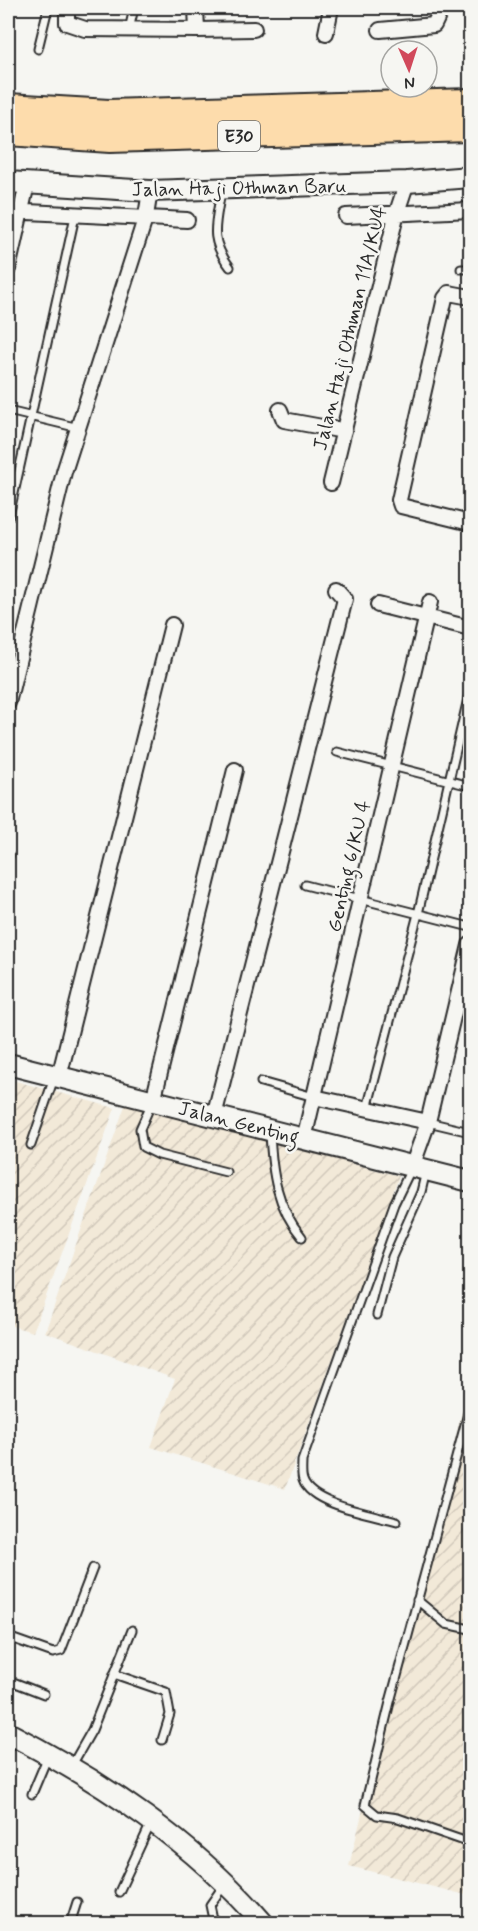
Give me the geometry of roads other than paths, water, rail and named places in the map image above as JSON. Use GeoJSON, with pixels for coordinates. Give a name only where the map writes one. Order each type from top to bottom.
{"type":"FeatureCollection","features":[{"type":"Feature","properties":{"kind":"highway","name":"E30"},"geometry":{"type":"LineString","coordinates":[[8,107],[109,113],[471,102]]}},
{"type":"Feature","properties":{"kind":"highway","name":"E30"},"geometry":{"type":"LineString","coordinates":[[8,132],[110,139],[471,128]]}},
{"type":"Feature","properties":{"kind":"street"},"geometry":{"type":"LineString","coordinates":[[196,8],[197,30]]}},
{"type":"Feature","properties":{"kind":"street"},"geometry":{"type":"LineString","coordinates":[[326,33],[331,8]]}},
{"type":"Feature","properties":{"kind":"street"},"geometry":{"type":"LineString","coordinates":[[380,30],[434,26],[441,8]]}},
{"type":"Feature","properties":{"kind":"street"},"geometry":{"type":"LineString","coordinates":[[66,9],[67,23],[85,29],[254,29]]}},
{"type":"Feature","properties":{"kind":"street","name":"Jalan Haji Othman Baru"},"geometry":{"type":"LineString","coordinates":[[17,183],[150,191],[407,182],[471,177]]}},
{"type":"Feature","properties":{"kind":"street","name":"Jalan Haji Othman 11A/KU4"},"geometry":{"type":"LineString","coordinates":[[331,483],[397,212],[407,182]]}},
{"type":"Feature","properties":{"kind":"street"},"geometry":{"type":"LineString","coordinates":[[8,269],[17,183]]}},
{"type":"Feature","properties":{"kind":"street"},"geometry":{"type":"LineString","coordinates":[[8,703],[64,472],[146,216],[150,191]]}},
{"type":"Feature","properties":{"kind":"street"},"geometry":{"type":"LineString","coordinates":[[346,216],[471,210]]}},
{"type":"Feature","properties":{"kind":"street"},"geometry":{"type":"LineString","coordinates":[[14,212],[75,216],[146,216],[187,220]]}},
{"type":"Feature","properties":{"kind":"street"},"geometry":{"type":"LineString","coordinates":[[471,297],[449,293],[445,298],[399,500],[401,506],[471,523]]}},
{"type":"Feature","properties":{"kind":"street"},"geometry":{"type":"LineString","coordinates":[[280,410],[284,420],[344,431]]}},
{"type":"Feature","properties":{"kind":"street"},"geometry":{"type":"LineString","coordinates":[[214,1116],[345,599],[336,589]]}},
{"type":"Feature","properties":{"kind":"street","name":"Genting 6/KU 4"},"geometry":{"type":"LineString","coordinates":[[304,1139],[430,602]]}},
{"type":"Feature","properties":{"kind":"street"},"geometry":{"type":"LineString","coordinates":[[378,605],[470,625]]}},
{"type":"Feature","properties":{"kind":"street"},"geometry":{"type":"LineString","coordinates":[[57,1077],[172,625]]}},
{"type":"Feature","properties":{"kind":"street"},"geometry":{"type":"LineString","coordinates":[[153,1101],[235,770]]}},
{"type":"Feature","properties":{"kind":"street"},"geometry":{"type":"LineString","coordinates":[[419,1169],[428,1122],[471,945]]}},
{"type":"Feature","properties":{"kind":"street","name":"Jalan Genting"},"geometry":{"type":"LineString","coordinates":[[8,1064],[471,1181]]}},
{"type":"Feature","properties":{"kind":"street"},"geometry":{"type":"LineString","coordinates":[[314,1096],[428,1122]]}},
{"type":"Feature","properties":{"kind":"street"},"geometry":{"type":"LineString","coordinates":[[8,1733],[49,1754],[125,1799],[226,1883],[264,1923]]}},
{"type":"Feature","properties":{"kind":"lane"},"geometry":{"type":"LineString","coordinates":[[38,49],[48,8]]}},
{"type":"Feature","properties":{"kind":"lane"},"geometry":{"type":"LineString","coordinates":[[129,30],[134,8]]}},
{"type":"Feature","properties":{"kind":"lane"},"geometry":{"type":"LineString","coordinates":[[221,188],[215,227],[217,249],[230,267]]}},
{"type":"Feature","properties":{"kind":"lane"},"geometry":{"type":"LineString","coordinates":[[9,516],[75,216]]}},
{"type":"Feature","properties":{"kind":"lane"},"geometry":{"type":"LineString","coordinates":[[461,269],[471,269]]}},
{"type":"Feature","properties":{"kind":"lane"},"geometry":{"type":"LineString","coordinates":[[8,411],[79,428]]}},
{"type":"Feature","properties":{"kind":"lane"},"geometry":{"type":"LineString","coordinates":[[367,1109],[418,914],[471,690]]}},
{"type":"Feature","properties":{"kind":"lane"},"geometry":{"type":"LineString","coordinates":[[337,752],[392,764],[471,786]]}},
{"type":"Feature","properties":{"kind":"lane"},"geometry":{"type":"LineString","coordinates":[[305,885],[471,927]]}},
{"type":"Feature","properties":{"kind":"lane"},"geometry":{"type":"LineString","coordinates":[[32,1145],[57,1077]]}},
{"type":"Feature","properties":{"kind":"lane"},"geometry":{"type":"LineString","coordinates":[[261,1082],[314,1096]]}},
{"type":"Feature","properties":{"kind":"lane"},"geometry":{"type":"LineString","coordinates":[[153,1101],[140,1130],[142,1147],[159,1155],[226,1172]]}},
{"type":"Feature","properties":{"kind":"lane"},"geometry":{"type":"LineString","coordinates":[[428,1122],[471,1132]]}},
{"type":"Feature","properties":{"kind":"lane"},"geometry":{"type":"LineString","coordinates":[[270,1130],[278,1198],[289,1221],[302,1236]]}},
{"type":"Feature","properties":{"kind":"lane"},"geometry":{"type":"LineString","coordinates":[[377,1315],[392,1257],[422,1192],[419,1169]]}},
{"type":"Feature","properties":{"kind":"lane"},"geometry":{"type":"LineString","coordinates":[[397,1521],[338,1505],[312,1494],[302,1479],[302,1461],[394,1204],[419,1169]]}},
{"type":"Feature","properties":{"kind":"lane"},"geometry":{"type":"LineString","coordinates":[[471,1406],[417,1600],[366,1805],[377,1815],[398,1818],[471,1843]]}},
{"type":"Feature","properties":{"kind":"lane"},"geometry":{"type":"LineString","coordinates":[[8,1637],[53,1653],[61,1651],[93,1568]]}},
{"type":"Feature","properties":{"kind":"lane"},"geometry":{"type":"LineString","coordinates":[[417,1600],[446,1624],[471,1629]]}},
{"type":"Feature","properties":{"kind":"lane"},"geometry":{"type":"LineString","coordinates":[[71,1767],[92,1730],[132,1630]]}},
{"type":"Feature","properties":{"kind":"lane"},"geometry":{"type":"LineString","coordinates":[[114,1674],[166,1692],[170,1714],[162,1740]]}},
{"type":"Feature","properties":{"kind":"lane"},"geometry":{"type":"LineString","coordinates":[[8,1680],[44,1694]]}},
{"type":"Feature","properties":{"kind":"lane"},"geometry":{"type":"LineString","coordinates":[[32,1794],[49,1754]]}},
{"type":"Feature","properties":{"kind":"lane"},"geometry":{"type":"LineString","coordinates":[[119,1892],[152,1821]]}},
{"type":"Feature","properties":{"kind":"lane"},"geometry":{"type":"LineString","coordinates":[[214,1923],[210,1905],[226,1883]]}},
{"type":"Feature","properties":{"kind":"lane"},"geometry":{"type":"LineString","coordinates":[[70,1923],[77,1902]]}}]}
